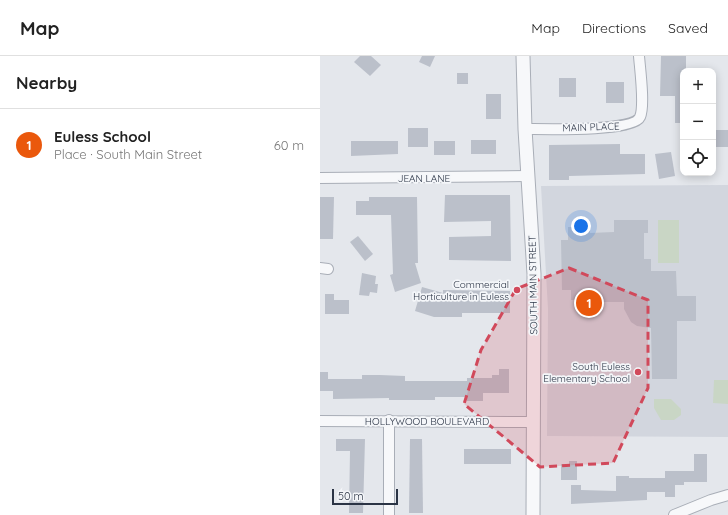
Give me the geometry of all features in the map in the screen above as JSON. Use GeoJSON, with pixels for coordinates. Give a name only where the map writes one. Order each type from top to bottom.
{"type":"FeatureCollection","features":[{"type":"Feature","properties":{"kind":"street","name":"SOUTH MAIN STREET"},"geometry":{"type":"LineString","coordinates":[[523,56],[525,129],[534,274],[533,515]]}},
{"type":"Feature","properties":{"kind":"street","name":"MAIN PLACE"},"geometry":{"type":"LineString","coordinates":[[525,129],[617,127],[637,121],[640,117],[642,99],[639,56]]}},
{"type":"Feature","properties":{"kind":"street","name":"JEAN LANE"},"geometry":{"type":"LineString","coordinates":[[320,178],[528,176]]}},
{"type":"Feature","properties":{"kind":"street","name":"HOLLYWOOD BOULEVARD"},"geometry":{"type":"LineString","coordinates":[[320,421],[389,420],[534,422]]}},
{"type":"Feature","properties":{"kind":"street"},"geometry":{"type":"LineString","coordinates":[[389,420],[389,515]]}},
{"type":"Feature","properties":{"kind":"street"},"geometry":{"type":"LineString","coordinates":[[674,515],[711,500],[728,495]]}},
{"type":"Feature","properties":{"kind":"highlighted area"},"geometry":{"type":"Polygon","coordinates":[[[569,268],[648,300],[648,388],[613,463],[540,467],[464,404],[481,350],[516,289],[569,268]]]}},
{"type":"Feature","properties":{"kind":"shaded area","name":"South Euless Elementary School"},"geometry":{"type":"Polygon","coordinates":[[[728,185],[728,437],[547,436],[548,309],[541,186],[728,185]]]}},
{"type":"Feature","properties":{"kind":"green space"},"geometry":{"type":"Polygon","coordinates":[[[658,220],[679,220],[679,263],[658,263],[658,220]]]}},
{"type":"Feature","properties":{"kind":"green space"},"geometry":{"type":"Polygon","coordinates":[[[714,380],[728,380],[728,404],[713,403],[714,380]]]}},
{"type":"Feature","properties":{"kind":"green space"},"geometry":{"type":"Polygon","coordinates":[[[654,399],[671,399],[681,409],[681,415],[674,420],[661,420],[654,408],[654,399]]]}},
{"type":"Feature","properties":{"kind":"building"},"geometry":{"type":"Polygon","coordinates":[[[360,56],[371,56],[381,65],[370,76],[354,62],[360,56]]]}},
{"type":"Feature","properties":{"kind":"building"},"geometry":{"type":"Polygon","coordinates":[[[422,56],[435,56],[430,67],[419,62],[422,56]]]}},
{"type":"Feature","properties":{"kind":"building"},"geometry":{"type":"Polygon","coordinates":[[[661,56],[686,56],[686,68],[680,68],[680,123],[675,123],[675,96],[660,96],[661,56]]]}},
{"type":"Feature","properties":{"kind":"building"},"geometry":{"type":"Polygon","coordinates":[[[457,73],[468,73],[468,84],[457,84],[457,73]]]}},
{"type":"Feature","properties":{"kind":"building"},"geometry":{"type":"Polygon","coordinates":[[[559,78],[576,78],[576,97],[559,97],[559,78]]]}},
{"type":"Feature","properties":{"kind":"building"},"geometry":{"type":"Polygon","coordinates":[[[606,82],[624,82],[624,103],[606,103],[606,82]]]}},
{"type":"Feature","properties":{"kind":"building"},"geometry":{"type":"Polygon","coordinates":[[[486,94],[501,94],[501,119],[486,119],[486,94]]]}},
{"type":"Feature","properties":{"kind":"building"},"geometry":{"type":"Polygon","coordinates":[[[408,128],[428,128],[428,147],[408,147],[408,128]]]}},
{"type":"Feature","properties":{"kind":"building"},"geometry":{"type":"Polygon","coordinates":[[[716,130],[728,130],[728,147],[716,147],[716,130]]]}},
{"type":"Feature","properties":{"kind":"building"},"geometry":{"type":"Polygon","coordinates":[[[471,140],[496,140],[496,154],[471,154],[471,140]]]}},
{"type":"Feature","properties":{"kind":"building"},"geometry":{"type":"Polygon","coordinates":[[[351,141],[398,141],[398,154],[351,156],[351,141]]]}},
{"type":"Feature","properties":{"kind":"building"},"geometry":{"type":"Polygon","coordinates":[[[434,141],[455,141],[455,155],[434,155],[434,141]]]}},
{"type":"Feature","properties":{"kind":"building"},"geometry":{"type":"Polygon","coordinates":[[[620,144],[620,154],[645,154],[645,174],[569,176],[569,180],[549,180],[549,145],[620,144]]]}},
{"type":"Feature","properties":{"kind":"building"},"geometry":{"type":"Polygon","coordinates":[[[671,152],[675,176],[659,179],[655,154],[671,152]]]}},
{"type":"Feature","properties":{"kind":"building"},"geometry":{"type":"Polygon","coordinates":[[[445,195],[510,195],[511,261],[449,260],[449,237],[491,236],[491,221],[444,222],[445,195]]]}},
{"type":"Feature","properties":{"kind":"building"},"geometry":{"type":"Polygon","coordinates":[[[320,197],[334,197],[333,239],[320,239],[320,197]]]}},
{"type":"Feature","properties":{"kind":"building"},"geometry":{"type":"Polygon","coordinates":[[[369,197],[417,197],[418,263],[415,263],[421,283],[395,292],[390,275],[393,274],[391,215],[356,215],[356,201],[369,201],[369,197]]]}},
{"type":"Feature","properties":{"kind":"building"},"geometry":{"type":"Polygon","coordinates":[[[614,220],[648,220],[648,233],[644,233],[644,259],[651,259],[651,271],[676,271],[677,296],[696,296],[696,321],[677,321],[677,379],[652,379],[651,328],[637,326],[631,322],[624,309],[624,302],[598,302],[598,305],[590,306],[590,300],[571,300],[571,290],[562,290],[561,240],[568,240],[568,227],[590,227],[590,233],[614,232],[614,220]]]}},
{"type":"Feature","properties":{"kind":"building"},"geometry":{"type":"Polygon","coordinates":[[[358,236],[373,254],[365,261],[350,242],[358,236]]]}},
{"type":"Feature","properties":{"kind":"building"},"geometry":{"type":"Polygon","coordinates":[[[362,273],[376,276],[375,284],[378,284],[377,293],[370,292],[369,296],[359,295],[362,273]]]}},
{"type":"Feature","properties":{"kind":"building"},"geometry":{"type":"Polygon","coordinates":[[[422,287],[443,293],[443,290],[510,291],[510,313],[462,313],[462,317],[434,317],[415,311],[422,287]]]}},
{"type":"Feature","properties":{"kind":"building"},"geometry":{"type":"Polygon","coordinates":[[[325,294],[334,294],[334,300],[349,300],[349,314],[325,314],[325,294]]]}},
{"type":"Feature","properties":{"kind":"building"},"geometry":{"type":"Polygon","coordinates":[[[499,369],[509,369],[509,393],[483,393],[483,401],[467,401],[467,397],[435,397],[435,400],[389,400],[389,398],[333,399],[333,391],[320,391],[320,372],[328,372],[328,379],[362,379],[362,375],[380,375],[405,376],[405,381],[467,381],[467,378],[492,378],[492,375],[499,375],[499,369]]]}},
{"type":"Feature","properties":{"kind":"building"},"geometry":{"type":"Polygon","coordinates":[[[336,439],[365,439],[363,513],[349,513],[350,451],[336,451],[336,439]]]}},
{"type":"Feature","properties":{"kind":"building"},"geometry":{"type":"Polygon","coordinates":[[[410,439],[422,439],[423,513],[409,513],[410,439]]]}},
{"type":"Feature","properties":{"kind":"building"},"geometry":{"type":"Polygon","coordinates":[[[464,449],[511,449],[511,464],[464,464],[464,449]]]}},
{"type":"Feature","properties":{"kind":"building"},"geometry":{"type":"Polygon","coordinates":[[[694,454],[707,454],[707,482],[684,482],[684,485],[675,485],[675,497],[665,497],[665,492],[647,492],[647,500],[571,504],[571,485],[581,485],[581,490],[616,491],[616,476],[629,476],[629,478],[665,478],[665,471],[694,471],[694,454]]]}},
{"type":"Feature","properties":{"kind":"building"},"geometry":{"type":"Polygon","coordinates":[[[569,461],[577,461],[577,480],[561,480],[561,464],[569,464],[569,461]]]}},
{"type":"Feature","properties":{"kind":"place","name":"Commercial Horticulture in Euless"},"geometry":{"type":"Point","coordinates":[517,290]}},
{"type":"Feature","properties":{"kind":"place","name":"Euless School"},"geometry":{"type":"Point","coordinates":[589,303]}},
{"type":"Feature","properties":{"kind":"place","name":"South Euless Elementary School"},"geometry":{"type":"Point","coordinates":[638,372]}}]}
